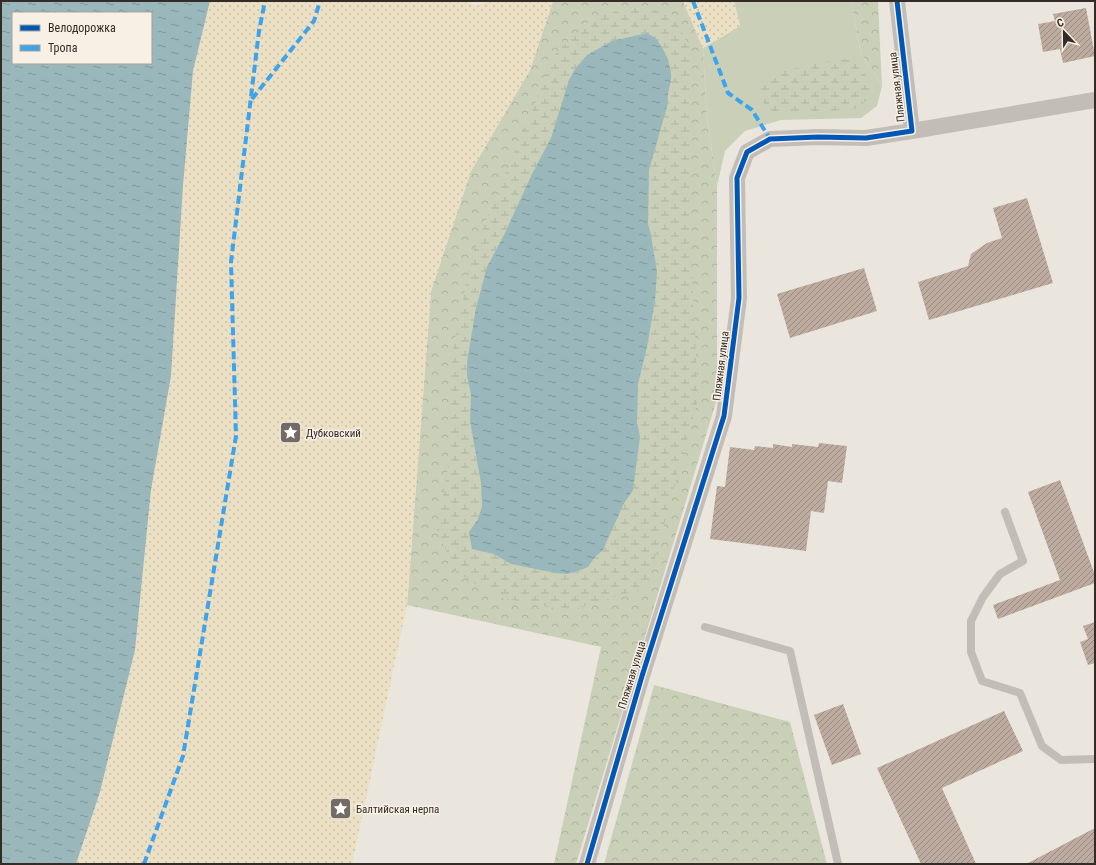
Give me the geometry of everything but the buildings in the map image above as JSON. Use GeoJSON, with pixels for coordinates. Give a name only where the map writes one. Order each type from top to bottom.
{"type":"FeatureCollection","features":[{"type":"Feature","properties":{"kind":"street","name":"Пляжная улица"},"geometry":{"type":"LineString","coordinates":[[587,864],[642,676],[724,416],[740,298],[737,178],[748,152],[770,139],[818,137],[866,138],[912,131],[897,1]]}},
{"type":"Feature","properties":{"kind":"street"},"geometry":{"type":"LineString","coordinates":[[912,131],[1095,100]]}},
{"type":"Feature","properties":{"kind":"lane"},"geometry":{"type":"LineString","coordinates":[[1005,512],[1022,561],[1000,574],[983,597],[971,621],[971,652],[982,681],[1020,693],[1042,746],[1061,760],[1095,759]]}},
{"type":"Feature","properties":{"kind":"lane"},"geometry":{"type":"LineString","coordinates":[[705,628],[790,651],[800,702],[838,864]]}},
{"type":"Feature","properties":{"kind":"green space"},"geometry":{"type":"Polygon","coordinates":[[[553,1],[683,1],[703,48],[707,118],[717,186],[717,399],[576,864],[554,864],[601,647],[407,605],[431,291],[471,171],[530,70],[553,1]]]}},
{"type":"Feature","properties":{"kind":"green space"},"geometry":{"type":"Polygon","coordinates":[[[734,1],[851,1],[861,54],[882,86],[877,106],[861,118],[781,120],[745,131],[725,151],[717,186],[707,118],[703,48],[740,26],[734,1]]]}},
{"type":"Feature","properties":{"kind":"green space"},"geometry":{"type":"Polygon","coordinates":[[[851,1],[878,1],[882,86],[861,54],[851,1]]]}},
{"type":"Feature","properties":{"kind":"green space"},"geometry":{"type":"Polygon","coordinates":[[[640,7],[672,14],[689,45],[689,209],[698,400],[647,587],[569,611],[498,597],[456,572],[437,531],[450,454],[452,354],[472,254],[556,53],[594,17],[640,7]],[[647,33],[626,38],[595,50],[586,56],[575,69],[551,138],[487,267],[476,308],[467,362],[467,376],[471,394],[470,421],[481,483],[482,506],[478,519],[469,532],[472,549],[494,554],[511,564],[567,574],[588,567],[595,557],[603,550],[623,505],[633,490],[640,437],[637,422],[638,384],[647,347],[655,301],[657,272],[648,224],[649,170],[668,103],[668,93],[671,79],[668,59],[657,41],[647,33]]]}},
{"type":"Feature","properties":{"kind":"green space"},"geometry":{"type":"Polygon","coordinates":[[[838,59],[857,59],[868,81],[871,96],[857,109],[802,113],[772,111],[759,99],[759,82],[774,73],[838,59]]]}},
{"type":"Feature","properties":{"kind":"green space"},"geometry":{"type":"Polygon","coordinates":[[[654,685],[790,722],[827,864],[604,864],[654,685]]]}},
{"type":"Feature","properties":{"kind":"sand","name":"Дубковский"},"geometry":{"type":"Polygon","coordinates":[[[210,1],[466,1],[476,6],[489,1],[553,1],[530,70],[471,171],[431,291],[407,605],[352,864],[76,864],[100,792],[135,650],[151,490],[171,376],[183,186],[193,71],[210,1]]]}},
{"type":"Feature","properties":{"kind":"sand"},"geometry":{"type":"Polygon","coordinates":[[[683,1],[734,1],[740,26],[703,48],[683,1]]]}},
{"type":"Feature","properties":{"kind":"water"},"geometry":{"type":"Polygon","coordinates":[[[1,1],[210,1],[193,71],[183,186],[171,376],[151,490],[135,650],[100,792],[76,864],[1,864],[1,1]]]}},
{"type":"Feature","properties":{"kind":"water"},"geometry":{"type":"Polygon","coordinates":[[[647,33],[654,37],[663,48],[669,64],[671,79],[668,93],[668,103],[649,170],[648,224],[657,272],[655,301],[647,347],[638,384],[637,422],[640,437],[633,490],[623,505],[603,550],[595,557],[588,567],[567,574],[511,564],[494,554],[472,549],[469,532],[478,519],[482,506],[481,483],[470,421],[471,394],[467,376],[467,362],[476,308],[487,267],[551,138],[569,80],[575,69],[587,55],[612,41],[647,33]]]}},
{"type":"Feature","properties":{"kind":"marked path"},"geometry":{"type":"LineString","coordinates":[[144,864],[183,756],[236,436],[231,262],[259,31],[265,1]]}},
{"type":"Feature","properties":{"kind":"marked path"},"geometry":{"type":"LineString","coordinates":[[252,99],[314,21],[320,1]]}},
{"type":"Feature","properties":{"kind":"marked path"},"geometry":{"type":"LineString","coordinates":[[693,1],[728,93],[752,110],[770,139]]}},
{"type":"Feature","properties":{"kind":"cycle path"},"geometry":{"type":"LineString","coordinates":[[587,864],[642,676],[724,416],[739,298],[737,178],[747,152],[770,139],[818,137],[866,138],[912,131],[897,1]]}},
{"type":"Feature","properties":{"kind":"place","name":"Дубковский"},"geometry":{"type":"Point","coordinates":[291,433]}},
{"type":"Feature","properties":{"kind":"place","name":"Балтийская нерпа"},"geometry":{"type":"Point","coordinates":[341,809]}}]}
